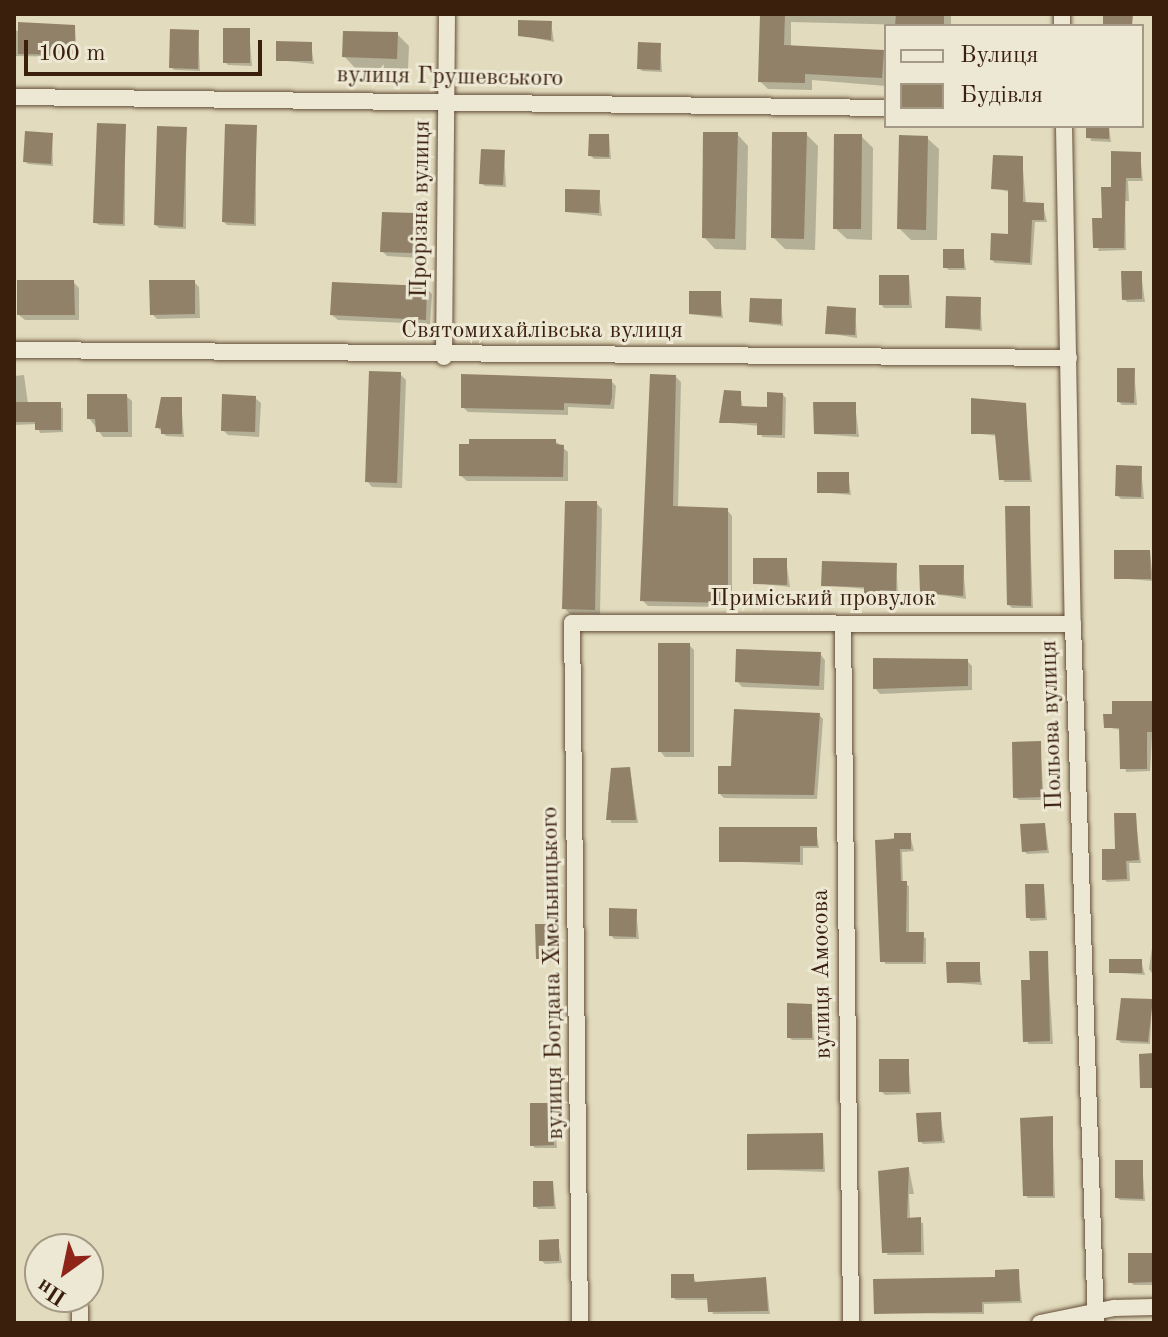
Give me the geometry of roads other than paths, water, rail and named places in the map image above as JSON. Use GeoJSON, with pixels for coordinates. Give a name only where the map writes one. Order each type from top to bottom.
{"type":"FeatureCollection","features":[{"type":"Feature","properties":{"kind":"street","name":"Прорізна вулиця"},"geometry":{"type":"LineString","coordinates":[[444,357],[447,14]]}},
{"type":"Feature","properties":{"kind":"street","name":"вулиця Грушевського"},"geometry":{"type":"LineString","coordinates":[[14,97],[884,108]]}},
{"type":"Feature","properties":{"kind":"street","name":"Польова вулиця"},"geometry":{"type":"LineString","coordinates":[[1064,128],[1073,624],[1096,1318]]}},
{"type":"Feature","properties":{"kind":"street","name":"Святомихайлівська вулиця"},"geometry":{"type":"LineString","coordinates":[[14,350],[444,357],[1069,358]]}},
{"type":"Feature","properties":{"kind":"street","name":"Приміський провулок"},"geometry":{"type":"LineString","coordinates":[[572,623],[1073,624]]}},
{"type":"Feature","properties":{"kind":"street","name":"вулиця Богдана Хмельницького"},"geometry":{"type":"LineString","coordinates":[[572,623],[580,1323]]}},
{"type":"Feature","properties":{"kind":"street","name":"вулиця Амосова"},"geometry":{"type":"LineString","coordinates":[[843,624],[851,1323]]}},
{"type":"Feature","properties":{"kind":"street"},"geometry":{"type":"LineString","coordinates":[[1040,1323],[1096,1318],[1154,1307]]}}]}
